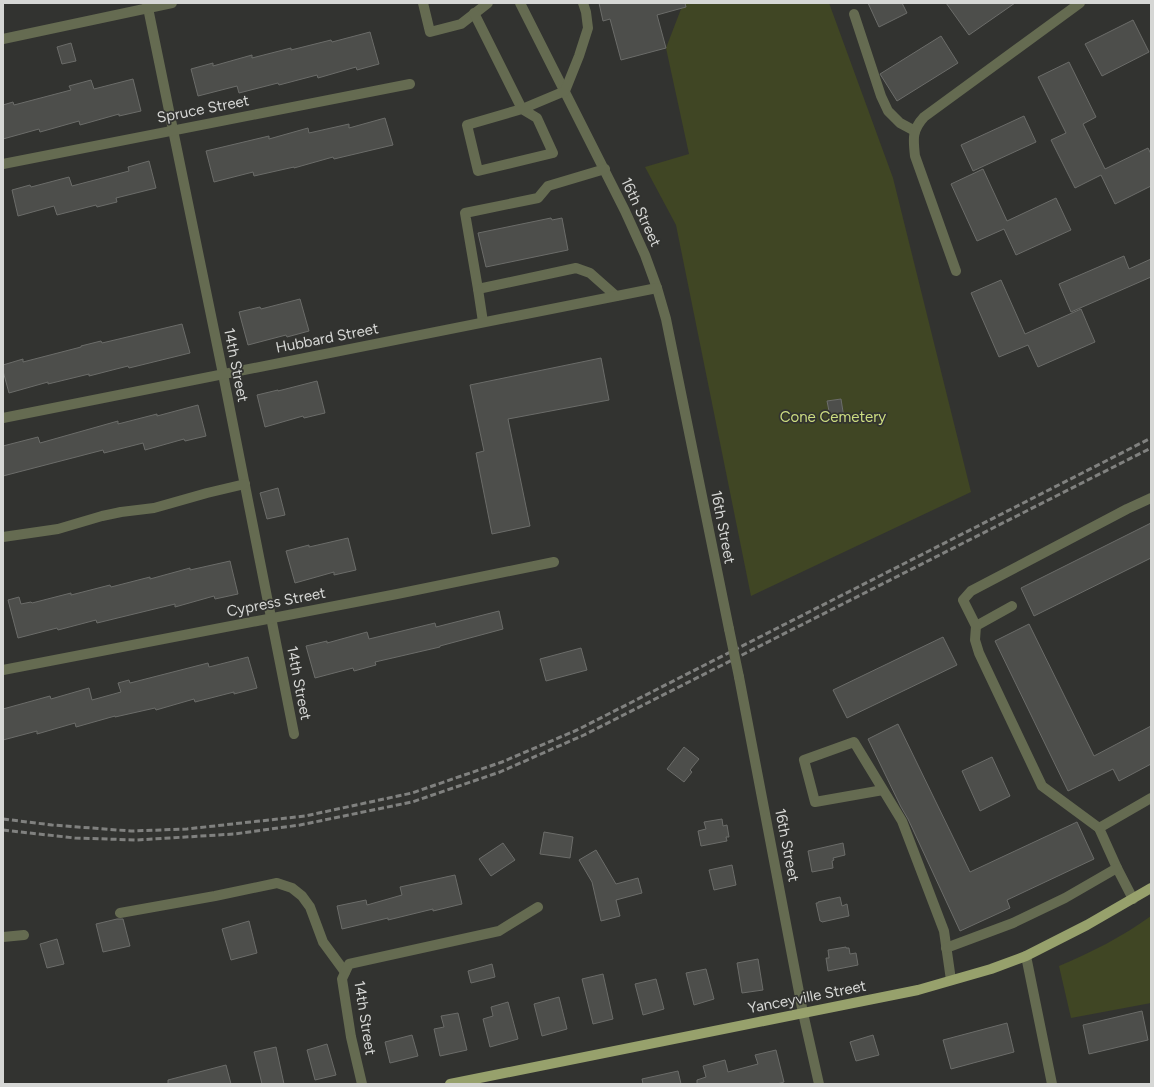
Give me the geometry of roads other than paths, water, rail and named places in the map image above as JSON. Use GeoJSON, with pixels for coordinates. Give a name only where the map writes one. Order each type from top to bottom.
{"type":"FeatureCollection","features":[{"type":"Feature","properties":{"kind":"main road","name":"Yanceyville Street"},"geometry":{"type":"LineString","coordinates":[[450,1084],[918,990],[991,969],[1026,956],[1086,925],[1151,888]]}},
{"type":"Feature","properties":{"kind":"street"},"geometry":{"type":"LineString","coordinates":[[3,39],[147,6],[172,3]]}},
{"type":"Feature","properties":{"kind":"street"},"geometry":{"type":"LineString","coordinates":[[423,3],[430,32],[461,24],[488,3]]}},
{"type":"Feature","properties":{"kind":"street","name":"16th Street"},"geometry":{"type":"LineString","coordinates":[[520,3],[605,169],[645,255],[666,319],[739,677],[803,1013],[819,1084]]}},
{"type":"Feature","properties":{"kind":"street"},"geometry":{"type":"LineString","coordinates":[[474,13],[522,109],[537,118],[553,153],[478,171],[467,126],[522,109],[565,91],[588,28],[583,3]]}},
{"type":"Feature","properties":{"kind":"street"},"geometry":{"type":"LineString","coordinates":[[956,271],[916,156],[913,139],[916,125],[924,117],[1080,3]]}},
{"type":"Feature","properties":{"kind":"street","name":"14th Street"},"geometry":{"type":"LineString","coordinates":[[147,6],[223,374],[294,734]]}},
{"type":"Feature","properties":{"kind":"street"},"geometry":{"type":"LineString","coordinates":[[854,14],[881,96],[888,111],[900,123],[915,131]]}},
{"type":"Feature","properties":{"kind":"street","name":"Spruce Street"},"geometry":{"type":"LineString","coordinates":[[3,164],[410,84]]}},
{"type":"Feature","properties":{"kind":"street"},"geometry":{"type":"LineString","coordinates":[[483,322],[466,213],[538,198],[548,186],[605,169]]}},
{"type":"Feature","properties":{"kind":"street"},"geometry":{"type":"LineString","coordinates":[[478,289],[576,268],[590,273],[616,296]]}},
{"type":"Feature","properties":{"kind":"street","name":"Hubbard Street"},"geometry":{"type":"LineString","coordinates":[[3,418],[657,288]]}},
{"type":"Feature","properties":{"kind":"street"},"geometry":{"type":"LineString","coordinates":[[3,537],[58,529],[102,516],[154,508],[245,484]]}},
{"type":"Feature","properties":{"kind":"street"},"geometry":{"type":"LineString","coordinates":[[1133,899],[1099,828],[1042,786],[980,654],[975,640],[976,626],[963,600],[971,591],[1127,509],[1151,498]]}},
{"type":"Feature","properties":{"kind":"street","name":"Cypress Street"},"geometry":{"type":"LineString","coordinates":[[3,670],[397,594],[554,562]]}},
{"type":"Feature","properties":{"kind":"street"},"geometry":{"type":"LineString","coordinates":[[976,626],[1012,606]]}},
{"type":"Feature","properties":{"kind":"street"},"geometry":{"type":"LineString","coordinates":[[883,790],[815,802],[804,760],[854,742],[902,821],[944,931],[951,980]]}},
{"type":"Feature","properties":{"kind":"street"},"geometry":{"type":"LineString","coordinates":[[1099,828],[1151,798]]}},
{"type":"Feature","properties":{"kind":"street"},"geometry":{"type":"LineString","coordinates":[[946,948],[1013,923],[1065,898],[1117,868]]}},
{"type":"Feature","properties":{"kind":"street"},"geometry":{"type":"LineString","coordinates":[[120,913],[277,883],[292,888],[302,896],[310,907],[323,942],[345,972]]}},
{"type":"Feature","properties":{"kind":"street","name":"14th Street"},"geometry":{"type":"LineString","coordinates":[[362,1084],[351,1037],[342,979],[349,964],[499,931],[538,907]]}},
{"type":"Feature","properties":{"kind":"street"},"geometry":{"type":"LineString","coordinates":[[3,937],[24,935]]}},
{"type":"Feature","properties":{"kind":"street"},"geometry":{"type":"LineString","coordinates":[[1026,956],[1052,1084]]}},
{"type":"Feature","properties":{"kind":"railway"},"geometry":{"type":"LineString","coordinates":[[3,819],[52,825],[131,831],[187,829],[305,816],[412,793],[502,762],[577,730],[1151,438]]}},
{"type":"Feature","properties":{"kind":"railway"},"geometry":{"type":"LineString","coordinates":[[3,830],[75,838],[137,840],[234,834],[300,825],[412,802],[500,772],[584,735],[1151,448]]}},
{"type":"Feature","properties":{"kind":"park label","name":"Cone Cemetery"},"geometry":{"type":"Point","coordinates":[833,417]}}]}
